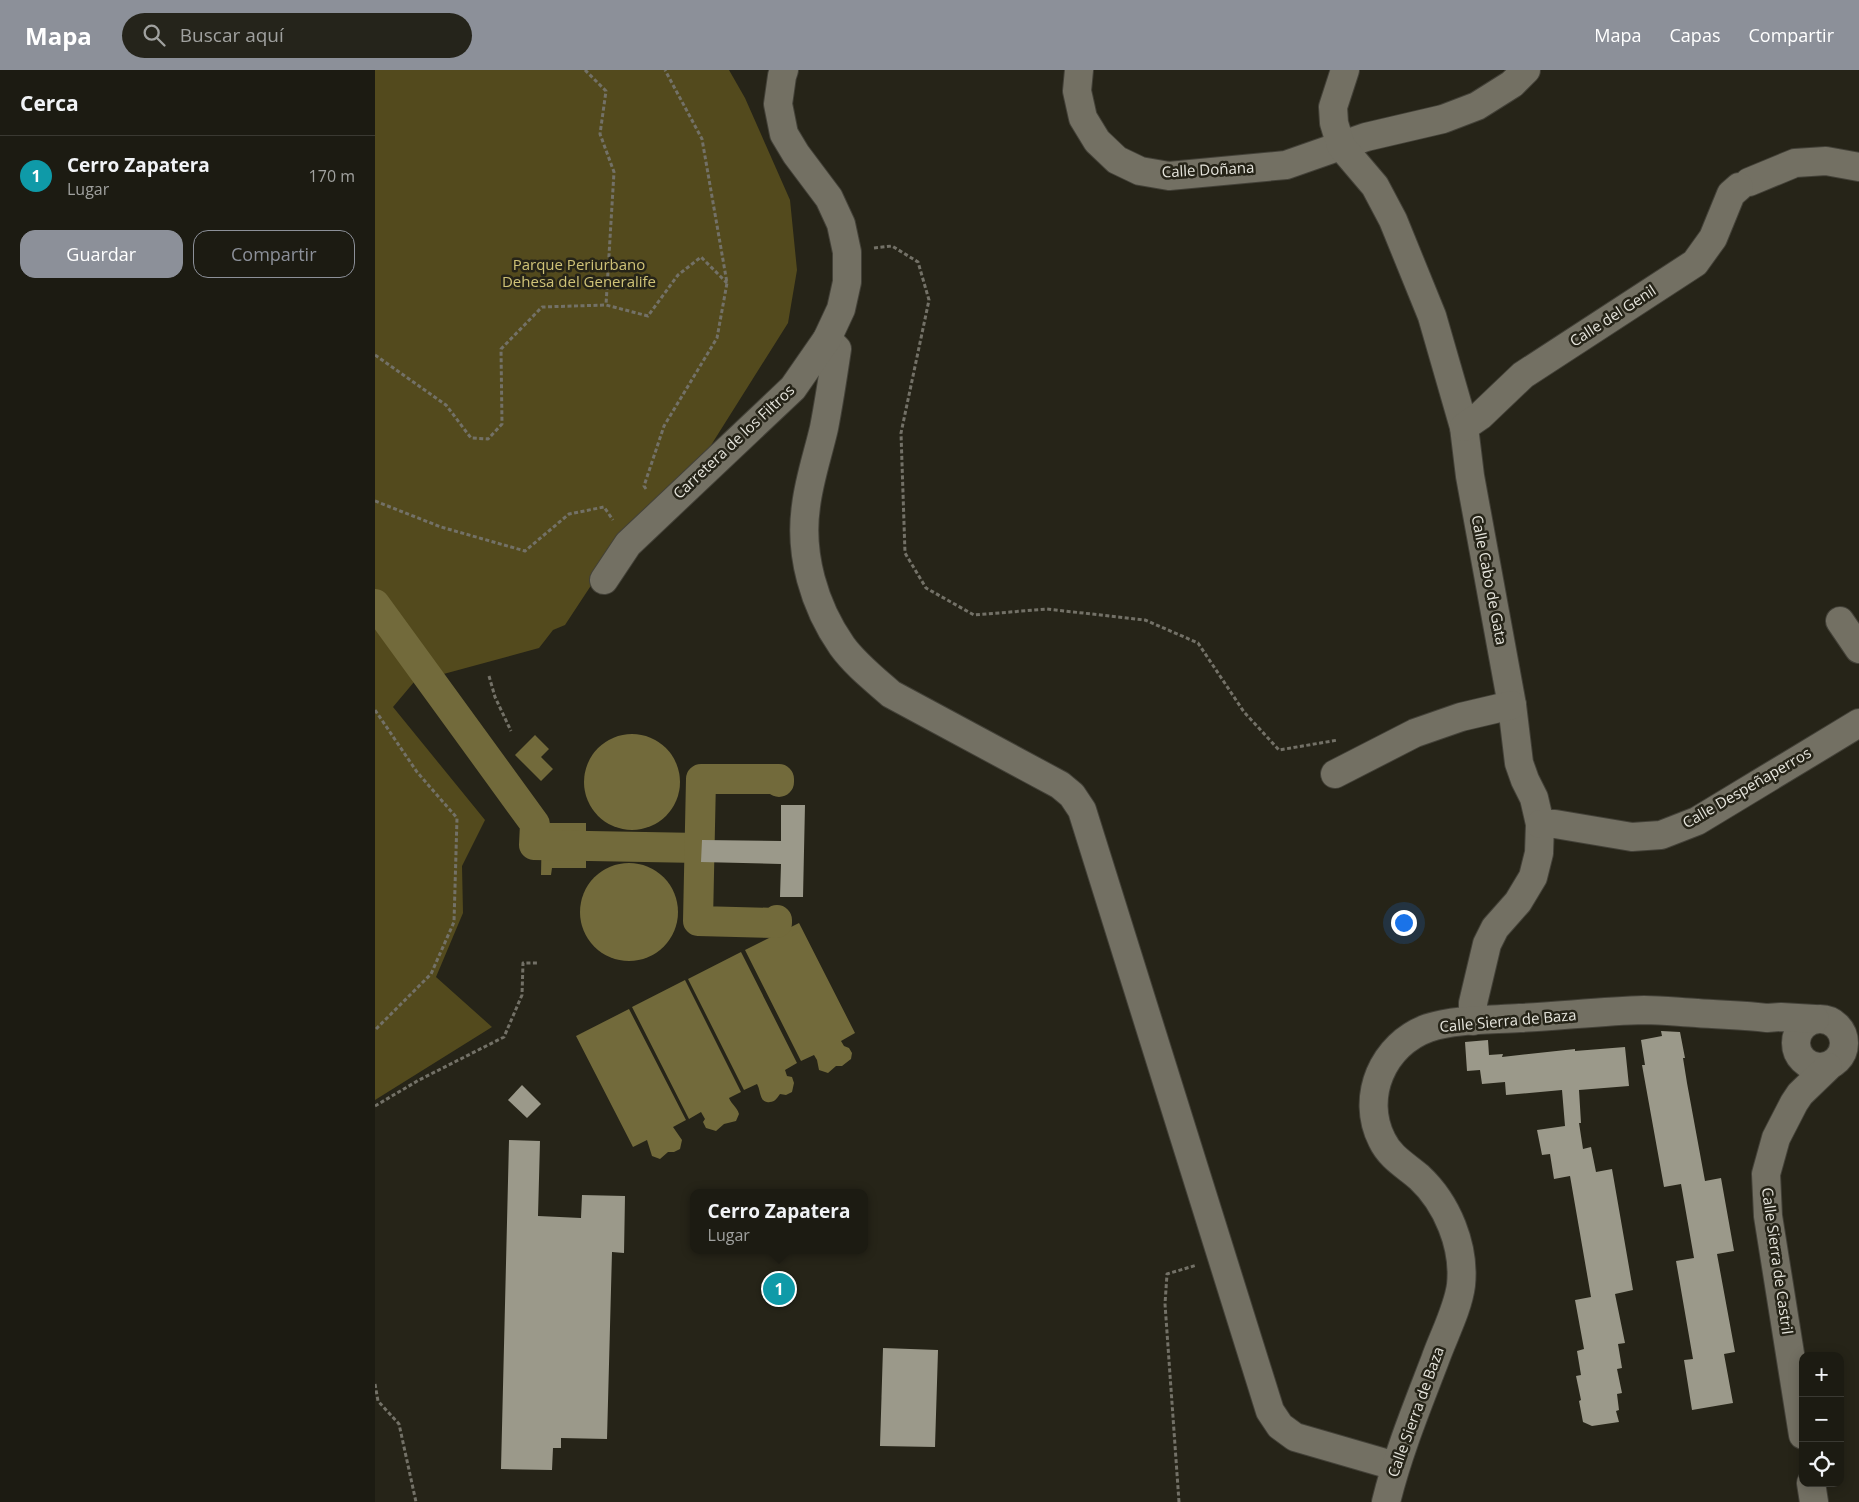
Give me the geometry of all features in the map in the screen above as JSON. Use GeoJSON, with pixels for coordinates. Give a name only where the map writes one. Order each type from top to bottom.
{"type":"FeatureCollection","features":[{"type":"Feature","properties":{"kind":"street","name":"Carretera de los Filtros"},"geometry":{"type":"LineString","coordinates":[[604,580],[627,544],[793,388],[827,339],[841,309],[847,282],[847,252],[841,224],[829,198],[795,154],[784,134],[778,104],[784,70]]}},
{"type":"Feature","properties":{"kind":"street","name":"Calle Doñana"},"geometry":{"type":"LineString","coordinates":[[1079,70],[1077,91],[1083,118],[1097,141],[1117,160],[1140,172],[1169,176],[1285,165],[1366,137],[1443,119],[1477,106],[1512,84],[1526,70]]}},
{"type":"Feature","properties":{"kind":"street"},"geometry":{"type":"LineString","coordinates":[[1341,146],[1334,123],[1333,107],[1345,70]]}},
{"type":"Feature","properties":{"kind":"street","name":"Calle Cabo de Gata"},"geometry":{"type":"LineString","coordinates":[[1341,146],[1375,186],[1393,220],[1432,316],[1463,427],[1470,476],[1512,705],[1519,763],[1534,798],[1540,824],[1539,853],[1533,876],[1518,902],[1495,928],[1487,944],[1473,1003],[1473,1021]]}},
{"type":"Feature","properties":{"kind":"street","name":"Calle del Genil"},"geometry":{"type":"LineString","coordinates":[[1463,427],[1480,416],[1523,375],[1695,263],[1713,238],[1731,194],[1744,184],[1795,163],[1826,161],[1859,167]]}},
{"type":"Feature","properties":{"kind":"street"},"geometry":{"type":"LineString","coordinates":[[827,339],[837,350],[825,421],[805,506],[805,547],[811,582],[823,614],[843,647],[867,673],[891,694],[1060,784],[1072,795],[1081,810],[1270,1411],[1280,1426],[1295,1437],[1395,1466]]}},
{"type":"Feature","properties":{"kind":"street"},"geometry":{"type":"LineString","coordinates":[[1840,621],[1859,650]]}},
{"type":"Feature","properties":{"kind":"street"},"geometry":{"type":"LineString","coordinates":[[1335,774],[1415,733],[1461,717],[1512,705]]}},
{"type":"Feature","properties":{"kind":"street","name":"Calle Despeñaperros"},"geometry":{"type":"LineString","coordinates":[[1540,824],[1555,824],[1632,837],[1661,835],[1697,821],[1859,723]]}},
{"type":"Feature","properties":{"kind":"street","name":"Calle Sierra de Baza"},"geometry":{"type":"LineString","coordinates":[[1386,1502],[1395,1466],[1453,1312],[1461,1285],[1459,1256],[1452,1226],[1439,1199],[1419,1178],[1393,1156],[1381,1140],[1374,1119],[1373,1097],[1378,1075],[1389,1056],[1403,1041],[1427,1028],[1473,1021],[1645,1010],[1767,1018],[1781,1017],[1836,1023]]}},
{"type":"Feature","properties":{"kind":"street"},"geometry":{"type":"LineString","coordinates":[[1767,1018],[1799,1054],[1813,1067],[1841,1059],[1845,1041],[1843,1034],[1836,1023],[1802,1027],[1798,1034],[1799,1054]]}},
{"type":"Feature","properties":{"kind":"street","name":"Calle Sierra de Castril"},"geometry":{"type":"LineString","coordinates":[[1799,1054],[1800,1094]]}},
{"type":"Feature","properties":{"kind":"street","name":"Calle Sierra de Castril"},"geometry":{"type":"LineString","coordinates":[[1799,1410],[1768,1216],[1766,1174],[1776,1138],[1800,1094],[1841,1059]]}},
{"type":"Feature","properties":{"kind":"street"},"geometry":{"type":"LineString","coordinates":[[1811,1487],[1813,1502]]}},
{"type":"Feature","properties":{"kind":"path"},"geometry":{"type":"LineString","coordinates":[[585,70],[606,92],[600,134],[614,172],[606,305]]}},
{"type":"Feature","properties":{"kind":"path"},"geometry":{"type":"LineString","coordinates":[[658,514],[644,486],[664,426],[717,338],[727,283],[702,139],[665,70]]}},
{"type":"Feature","properties":{"kind":"path"},"geometry":{"type":"LineString","coordinates":[[847,252],[892,246],[918,262],[929,300],[901,433],[905,553],[926,588],[973,615],[1047,609],[1145,620],[1198,643],[1244,712],[1279,750],[1345,738]]}},
{"type":"Feature","properties":{"kind":"path"},"geometry":{"type":"LineString","coordinates":[[375,356],[446,405],[471,438],[488,439],[502,424],[501,349],[542,307],[606,305],[647,316],[678,275],[701,256],[727,283]]}},
{"type":"Feature","properties":{"kind":"path"},"geometry":{"type":"LineString","coordinates":[[375,501],[441,527],[525,551],[569,514],[604,508],[615,522]]}},
{"type":"Feature","properties":{"kind":"path"},"geometry":{"type":"LineString","coordinates":[[489,676],[495,698],[511,731]]}},
{"type":"Feature","properties":{"kind":"path"},"geometry":{"type":"LineString","coordinates":[[375,710],[417,772],[457,818],[454,922],[431,974],[375,1030]]}},
{"type":"Feature","properties":{"kind":"path"},"geometry":{"type":"LineString","coordinates":[[375,1106],[419,1080],[504,1038],[522,995],[523,963],[537,963]]}},
{"type":"Feature","properties":{"kind":"path"},"geometry":{"type":"LineString","coordinates":[[1179,1502],[1165,1304],[1167,1274],[1201,1263]]}},
{"type":"Feature","properties":{"kind":"path"},"geometry":{"type":"LineString","coordinates":[[375,1384],[377,1401],[399,1424],[416,1502]]}},
{"type":"Feature","properties":{"kind":"green space","name":"Parque Periurbano Dehesa del Generalife"},"geometry":{"type":"Polygon","coordinates":[[[375,70],[729,70],[745,98],[790,200],[797,270],[788,323],[708,450],[617,546],[565,625],[553,630],[539,648],[414,682],[393,707],[485,820],[462,866],[463,913],[436,977],[492,1027],[375,1100],[375,70]]]}},
{"type":"Feature","properties":{"kind":"shaded area"},"geometry":{"type":"Polygon","coordinates":[[[632,734],[650,737],[666,748],[677,764],[680,782],[677,800],[666,816],[650,827],[632,830],[614,827],[598,816],[587,800],[584,782],[587,764],[598,748],[614,737],[632,734]]]}},
{"type":"Feature","properties":{"kind":"shaded area"},"geometry":{"type":"Polygon","coordinates":[[[535,735],[549,749],[541,757],[553,769],[541,781],[515,755],[535,735]]]}},
{"type":"Feature","properties":{"kind":"shaded area"},"geometry":{"type":"Polygon","coordinates":[[[542,823],[586,823],[586,868],[552,868],[551,875],[541,875],[542,823]]]}},
{"type":"Feature","properties":{"kind":"shaded area"},"geometry":{"type":"Polygon","coordinates":[[[629,863],[648,866],[664,877],[675,893],[678,912],[675,931],[664,947],[648,958],[629,961],[610,958],[594,947],[583,931],[580,912],[583,893],[594,877],[610,866],[629,863]]]}},
{"type":"Feature","properties":{"kind":"shaded area"},"geometry":{"type":"Polygon","coordinates":[[[799,923],[855,1033],[841,1041],[852,1053],[851,1059],[842,1066],[836,1066],[828,1073],[819,1070],[814,1055],[801,1061],[745,950],[799,923]]]}},
{"type":"Feature","properties":{"kind":"shaded area"},"geometry":{"type":"Polygon","coordinates":[[[741,952],[797,1063],[785,1070],[787,1076],[792,1077],[794,1083],[792,1092],[786,1095],[780,1094],[772,1102],[766,1102],[762,1099],[757,1084],[744,1090],[688,979],[741,952]]]}},
{"type":"Feature","properties":{"kind":"shaded area"},"geometry":{"type":"Polygon","coordinates":[[[685,980],[741,1092],[729,1098],[739,1114],[736,1121],[724,1124],[716,1131],[706,1128],[703,1122],[705,1119],[701,1112],[689,1119],[632,1007],[685,980]]]}},
{"type":"Feature","properties":{"kind":"shaded area"},"geometry":{"type":"Polygon","coordinates":[[[629,1009],[686,1120],[673,1127],[682,1140],[680,1149],[668,1152],[660,1159],[652,1156],[647,1140],[633,1147],[576,1036],[629,1009]]]}},
{"type":"Feature","properties":{"kind":"building"},"geometry":{"type":"Polygon","coordinates":[[[781,805],[805,805],[803,897],[780,897],[781,864],[701,862],[702,840],[781,841],[781,805]]]}},
{"type":"Feature","properties":{"kind":"building"},"geometry":{"type":"Polygon","coordinates":[[[1661,1031],[1680,1032],[1687,1083],[1705,1181],[1721,1178],[1734,1251],[1717,1254],[1735,1352],[1724,1354],[1733,1403],[1692,1410],[1684,1360],[1693,1359],[1676,1261],[1694,1258],[1681,1184],[1664,1187],[1642,1065],[1645,1065],[1641,1040],[1662,1036],[1661,1031]]]}},
{"type":"Feature","properties":{"kind":"building"},"geometry":{"type":"Polygon","coordinates":[[[1488,1040],[1489,1055],[1503,1054],[1502,1057],[1575,1049],[1575,1051],[1625,1047],[1629,1086],[1579,1090],[1581,1123],[1579,1123],[1583,1149],[1591,1147],[1596,1172],[1612,1169],[1633,1290],[1615,1294],[1625,1343],[1618,1344],[1622,1368],[1617,1369],[1622,1393],[1617,1394],[1619,1410],[1616,1411],[1619,1422],[1592,1426],[1583,1422],[1579,1401],[1581,1400],[1576,1376],[1581,1375],[1577,1351],[1584,1349],[1575,1300],[1591,1297],[1570,1176],[1554,1179],[1550,1154],[1542,1155],[1537,1130],[1565,1126],[1562,1090],[1506,1095],[1505,1082],[1482,1084],[1480,1070],[1467,1071],[1465,1042],[1488,1040]]]}},
{"type":"Feature","properties":{"kind":"building"},"geometry":{"type":"Polygon","coordinates":[[[522,1085],[541,1104],[527,1118],[508,1100],[522,1085]]]}},
{"type":"Feature","properties":{"kind":"building"},"geometry":{"type":"Polygon","coordinates":[[[509,1140],[540,1141],[538,1216],[581,1218],[582,1195],[625,1196],[624,1253],[612,1252],[607,1439],[561,1438],[561,1448],[553,1448],[552,1470],[501,1469],[509,1140]]]}},
{"type":"Feature","properties":{"kind":"building"},"geometry":{"type":"Polygon","coordinates":[[[883,1348],[938,1350],[935,1447],[880,1446],[883,1348]]]}},
{"type":"Feature","properties":{"kind":"waterway"},"geometry":{"type":"LineString","coordinates":[[375,604],[535,824],[534,845],[700,848]]}},
{"type":"Feature","properties":{"kind":"waterway"},"geometry":{"type":"LineString","coordinates":[[777,920],[777,923],[698,921],[701,779],[779,779],[779,782]]}},
{"type":"Feature","properties":{"kind":"place","name":"Cerro Zapatera"},"geometry":{"type":"Point","coordinates":[779,1289]}}]}
